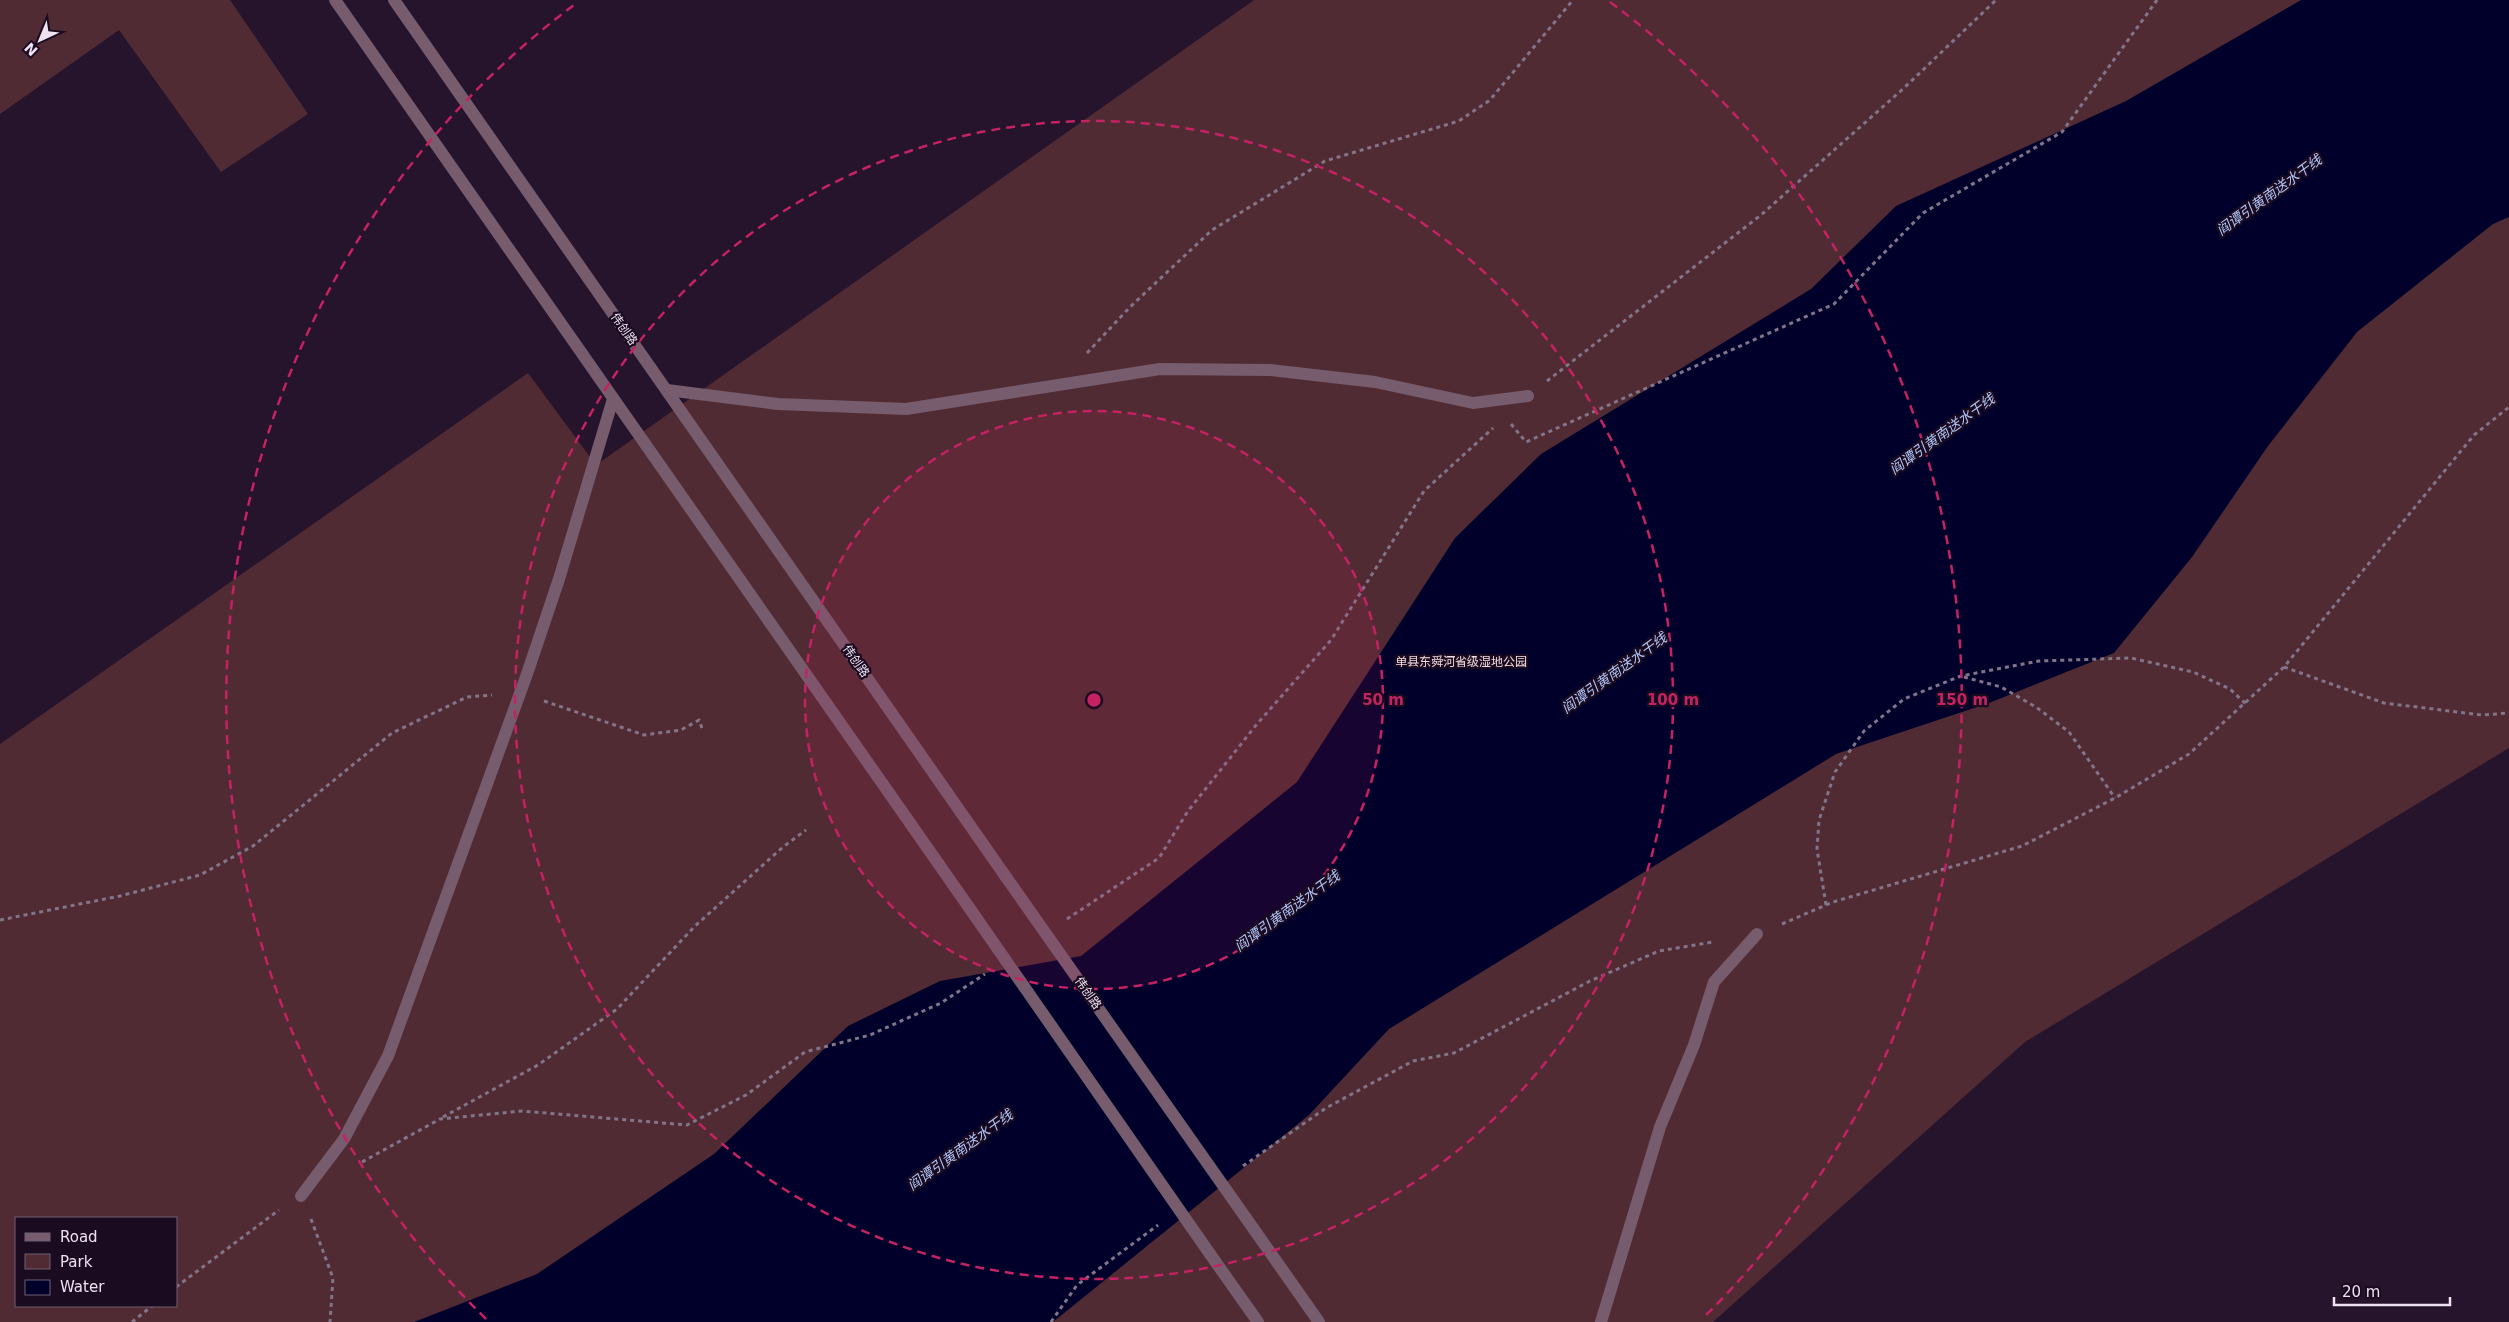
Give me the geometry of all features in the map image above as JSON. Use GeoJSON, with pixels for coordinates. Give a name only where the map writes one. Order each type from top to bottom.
{"type":"FeatureCollection","features":[{"type":"Feature","properties":{"kind":"street"},"geometry":{"type":"LineString","coordinates":[[335,0],[1258,1322]]}},
{"type":"Feature","properties":{"kind":"street","name":"伟创路"},"geometry":{"type":"LineString","coordinates":[[394,0],[1319,1322]]}},
{"type":"Feature","properties":{"kind":"street"},"geometry":{"type":"LineString","coordinates":[[667,390],[778,404],[906,409],[1160,369],[1270,370],[1375,382],[1473,404],[1528,396]]}},
{"type":"Feature","properties":{"kind":"street"},"geometry":{"type":"LineString","coordinates":[[302,1196],[344,1139],[388,1056],[521,692],[559,579],[613,399]]}},
{"type":"Feature","properties":{"kind":"street"},"geometry":{"type":"LineString","coordinates":[[1601,1322],[1660,1127],[1694,1045],[1714,982],[1757,934]]}},
{"type":"Feature","properties":{"kind":"path"},"geometry":{"type":"LineString","coordinates":[[1058,384],[1130,307],[1212,230],[1325,161],[1459,121],[1490,100],[1573,0]]}},
{"type":"Feature","properties":{"kind":"path"},"geometry":{"type":"LineString","coordinates":[[1528,396],[1761,215],[1904,88],[1996,0]]}},
{"type":"Feature","properties":{"kind":"path"},"geometry":{"type":"LineString","coordinates":[[1505,417],[1526,442],[1834,304],[1922,213],[2062,132],[2157,0]]}},
{"type":"Feature","properties":{"kind":"path"},"geometry":{"type":"LineString","coordinates":[[1238,1169],[1326,1108],[1413,1061],[1454,1054],[1590,981],[1659,951],[1757,934],[1826,905],[2022,846],[2115,798],[2189,754],[2246,704],[2284,666],[2474,435],[2509,407]]}},
{"type":"Feature","properties":{"kind":"path"},"geometry":{"type":"LineString","coordinates":[[1826,905],[1817,849],[1819,820],[1835,772],[1864,731],[1904,699],[1961,676],[2039,661],[2131,658],[2193,672],[2230,689],[2246,704]]}},
{"type":"Feature","properties":{"kind":"path"},"geometry":{"type":"LineString","coordinates":[[2284,666],[2384,703],[2482,715],[2509,713]]}},
{"type":"Feature","properties":{"kind":"path"},"geometry":{"type":"LineString","coordinates":[[1961,676],[2001,687],[2036,706],[2068,732],[2115,798]]}},
{"type":"Feature","properties":{"kind":"path"},"geometry":{"type":"LineString","coordinates":[[0,920],[120,896],[200,876],[253,846],[392,733],[468,697],[521,692],[644,735],[681,730],[699,720],[702,728]]}},
{"type":"Feature","properties":{"kind":"path"},"geometry":{"type":"LineString","coordinates":[[440,1119],[538,1065],[617,1009],[695,926],[782,847],[806,830]]}},
{"type":"Feature","properties":{"kind":"path"},"geometry":{"type":"LineString","coordinates":[[178,1285],[269,1215],[302,1196],[333,1278],[330,1322]]}},
{"type":"Feature","properties":{"kind":"path"},"geometry":{"type":"LineString","coordinates":[[1051,1322],[1077,1285],[1159,1224]]}},
{"type":"Feature","properties":{"kind":"path"},"geometry":{"type":"LineString","coordinates":[[132,1322],[151,1307]]}},
{"type":"Feature","properties":{"kind":"green space"},"geometry":{"type":"Polygon","coordinates":[[[0,0],[230,0],[308,114],[221,172],[119,30],[0,114],[0,0]]]}},
{"type":"Feature","properties":{"kind":"green space","name":"单县东舜河省级湿地公园"},"geometry":{"type":"Polygon","coordinates":[[[1254,0],[2509,0],[2509,748],[2025,1042],[1713,1322],[0,1322],[0,744],[528,373],[596,465],[1254,0]]]}},
{"type":"Feature","properties":{"kind":"water","name":"阎谭引黄南送水干线"},"geometry":{"type":"Polygon","coordinates":[[[2301,0],[2509,0],[2509,217],[2493,224],[2357,332],[2268,446],[2192,557],[2114,653],[1989,703],[1836,754],[1389,1029],[1309,1115],[1053,1322],[414,1322],[537,1274],[714,1154],[848,1026],[940,981],[1081,956],[1297,782],[1455,538],[1541,454],[1811,289],[1896,206],[2126,101],[2301,0]]]}}]}
